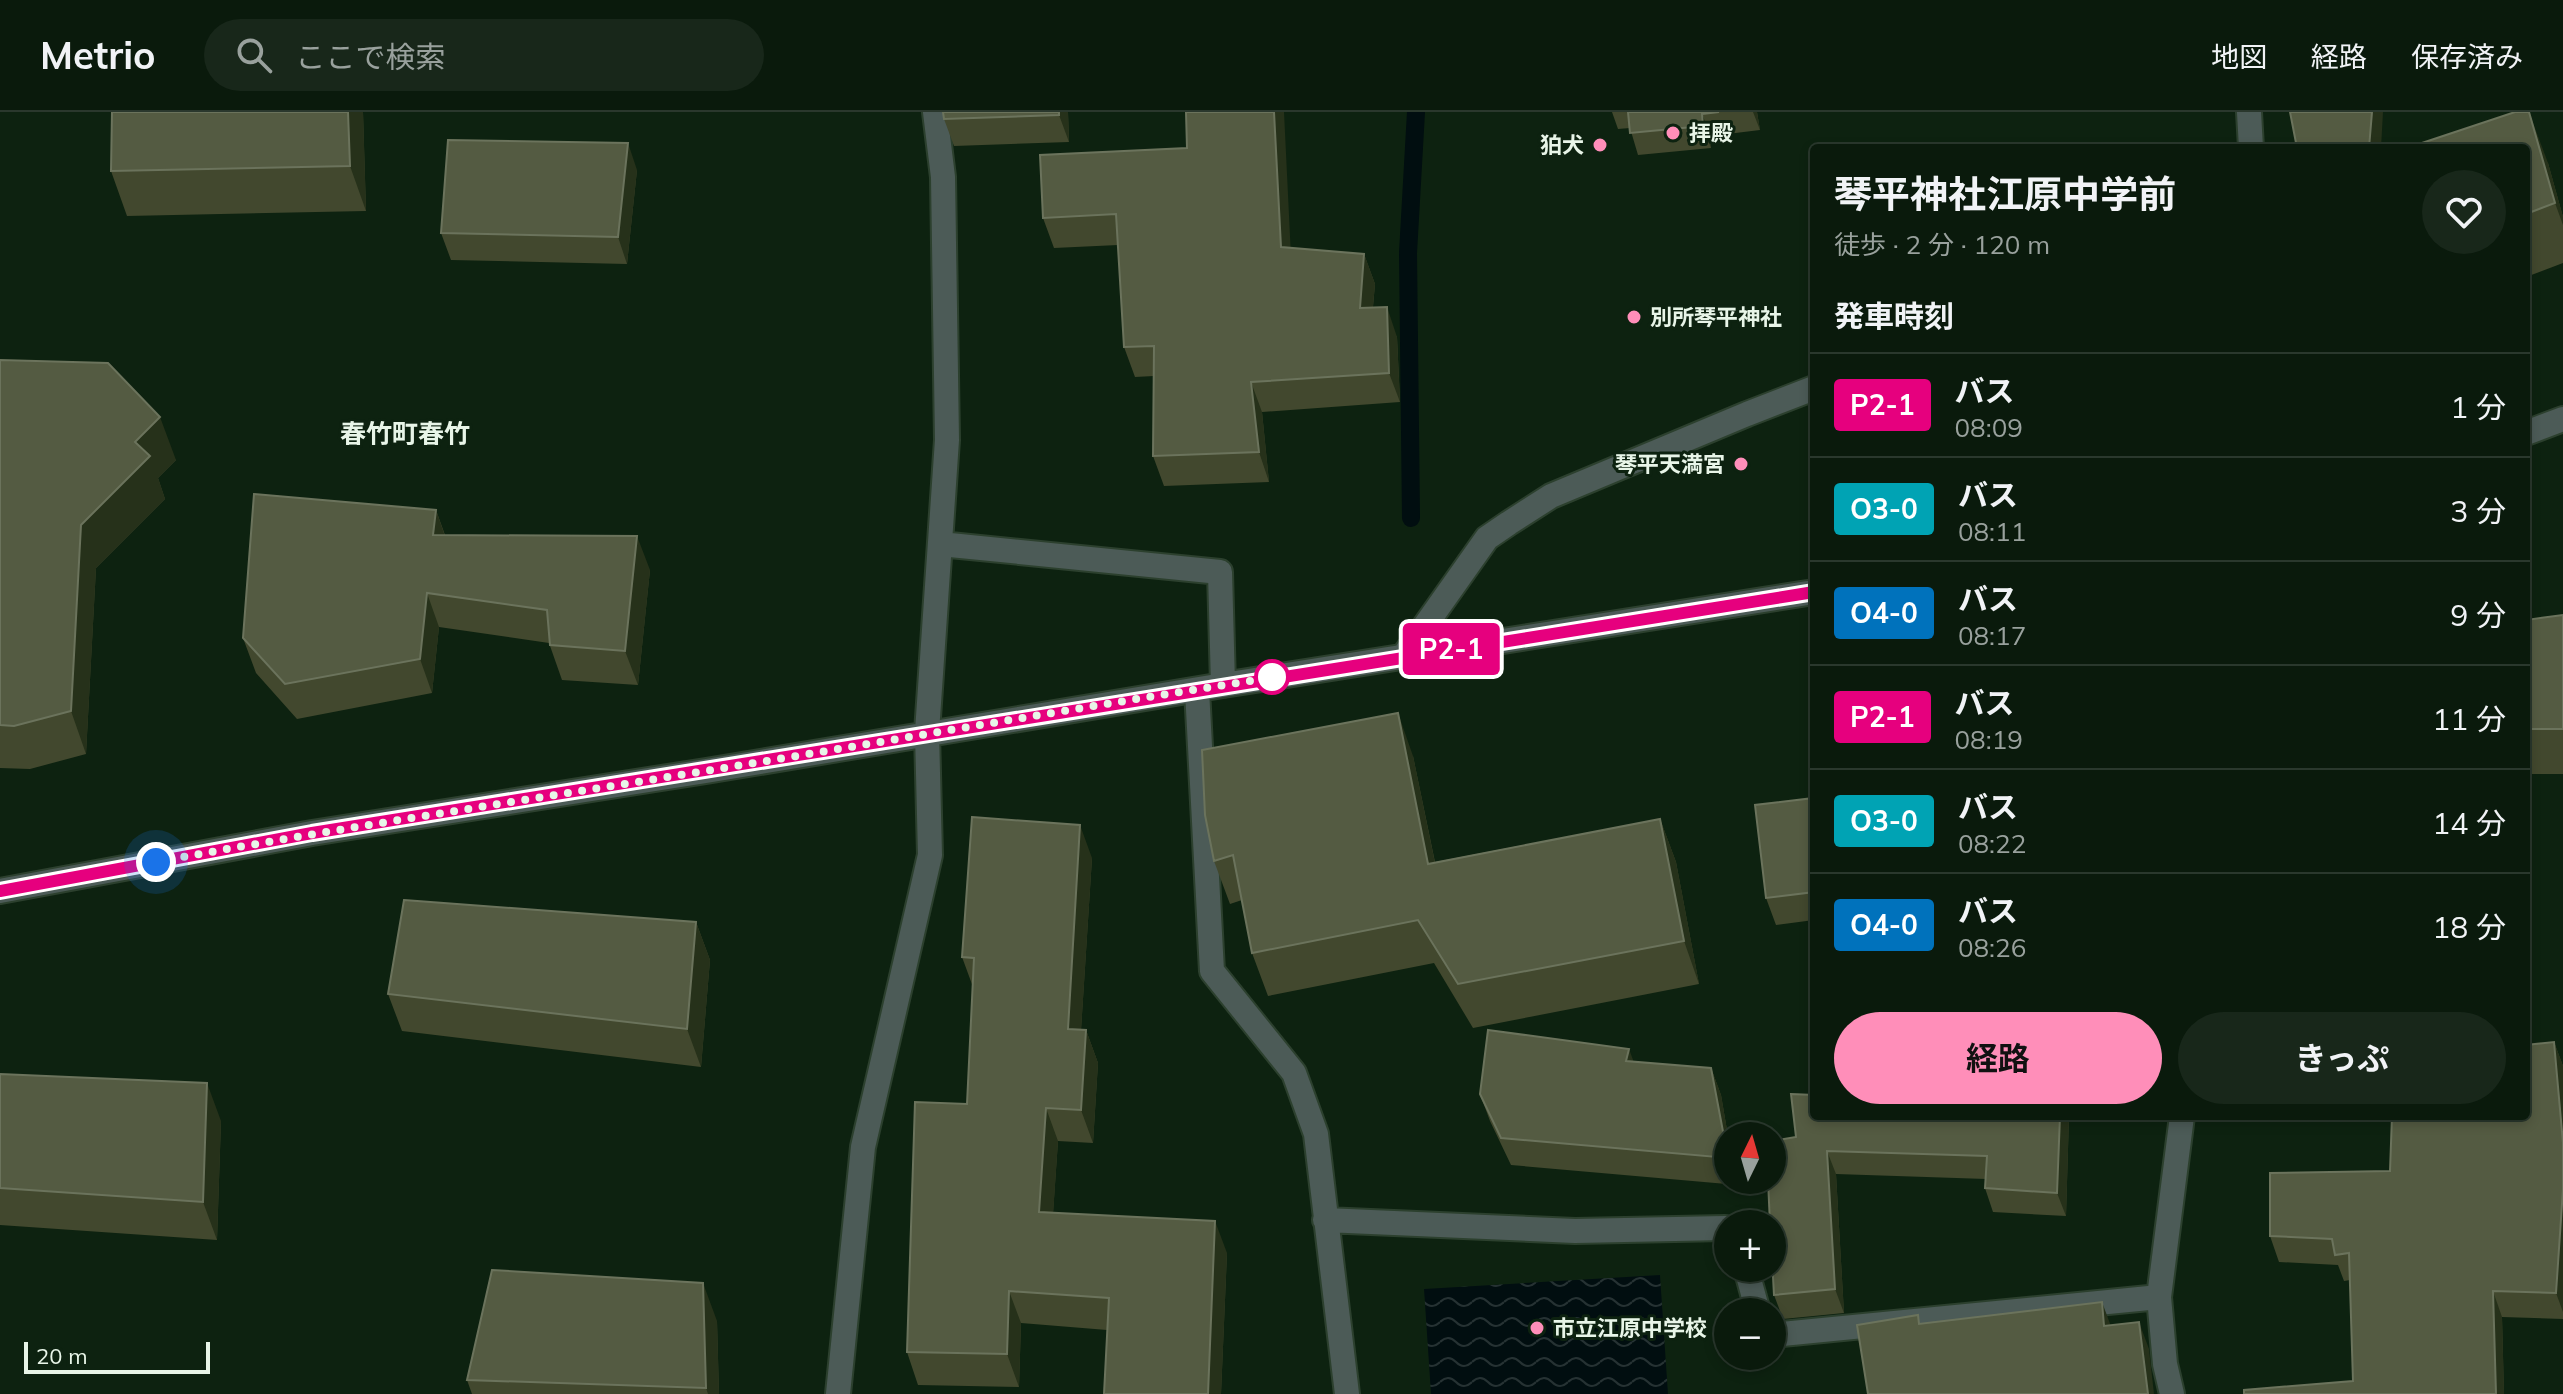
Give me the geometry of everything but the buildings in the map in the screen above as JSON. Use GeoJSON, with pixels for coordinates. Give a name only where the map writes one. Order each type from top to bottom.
{"type":"FeatureCollection","features":[{"type":"Feature","properties":{"kind":"street"},"geometry":{"type":"LineString","coordinates":[[838,1394],[863,1147],[930,855],[927,732],[947,440],[943,177],[935,112]]}},
{"type":"Feature","properties":{"kind":"street"},"geometry":{"type":"LineString","coordinates":[[2249,112],[2251,144]]}},
{"type":"Feature","properties":{"kind":"street"},"geometry":{"type":"LineString","coordinates":[[1403,657],[1487,538],[1509,523],[1551,496],[1810,390]]}},
{"type":"Feature","properties":{"kind":"street"},"geometry":{"type":"LineString","coordinates":[[2530,431],[2563,419]]}},
{"type":"Feature","properties":{"kind":"street"},"geometry":{"type":"LineString","coordinates":[[940,544],[1220,572],[1223,685]]}},
{"type":"Feature","properties":{"kind":"street"},"geometry":{"type":"LineString","coordinates":[[0,891],[312,833],[1810,593]]}},
{"type":"Feature","properties":{"kind":"street"},"geometry":{"type":"LineString","coordinates":[[1197,690],[1212,971],[1294,1073],[1316,1134],[1347,1394]]}},
{"type":"Feature","properties":{"kind":"street"},"geometry":{"type":"LineString","coordinates":[[2172,1394],[2165,1364],[2159,1297],[2181,1120]]}},
{"type":"Feature","properties":{"kind":"street"},"geometry":{"type":"LineString","coordinates":[[1325,1220],[1575,1231],[1714,1228]]}},
{"type":"Feature","properties":{"kind":"street"},"geometry":{"type":"LineString","coordinates":[[1786,1334],[2159,1297]]}},
{"type":"Feature","properties":{"kind":"water"},"geometry":{"type":"Polygon","coordinates":[[[1660,1275],[1668,1394],[1431,1394],[1424,1289],[1660,1275]]]}},
{"type":"Feature","properties":{"kind":"waterway"},"geometry":{"type":"LineString","coordinates":[[1411,518],[1408,253],[1416,112]]}},
{"type":"Feature","properties":{"kind":"bus line","name":"P2-1"},"geometry":{"type":"LineString","coordinates":[[0,891],[312,833],[1810,593]]}},
{"type":"Feature","properties":{"kind":"place","name":"拝殿"},"geometry":{"type":"Point","coordinates":[1673,133]}},
{"type":"Feature","properties":{"kind":"place","name":"狛犬"},"geometry":{"type":"Point","coordinates":[1600,145]}},
{"type":"Feature","properties":{"kind":"place","name":"別所琴平神社"},"geometry":{"type":"Point","coordinates":[1634,317]}},
{"type":"Feature","properties":{"kind":"place","name":"琴平天満宮"},"geometry":{"type":"Point","coordinates":[1741,464]}},
{"type":"Feature","properties":{"kind":"place","name":"市立江原中学校"},"geometry":{"type":"Point","coordinates":[1537,1328]}},
{"type":"Feature","properties":{"kind":"district","name":"春竹町春竹"},"geometry":{"type":"Point","coordinates":[405,433]}},
{"type":"Feature","properties":{"kind":"route"},"geometry":{"type":"LineString","coordinates":[[156,862],[312,833],[1283,676],[1272,677]]}}]}
